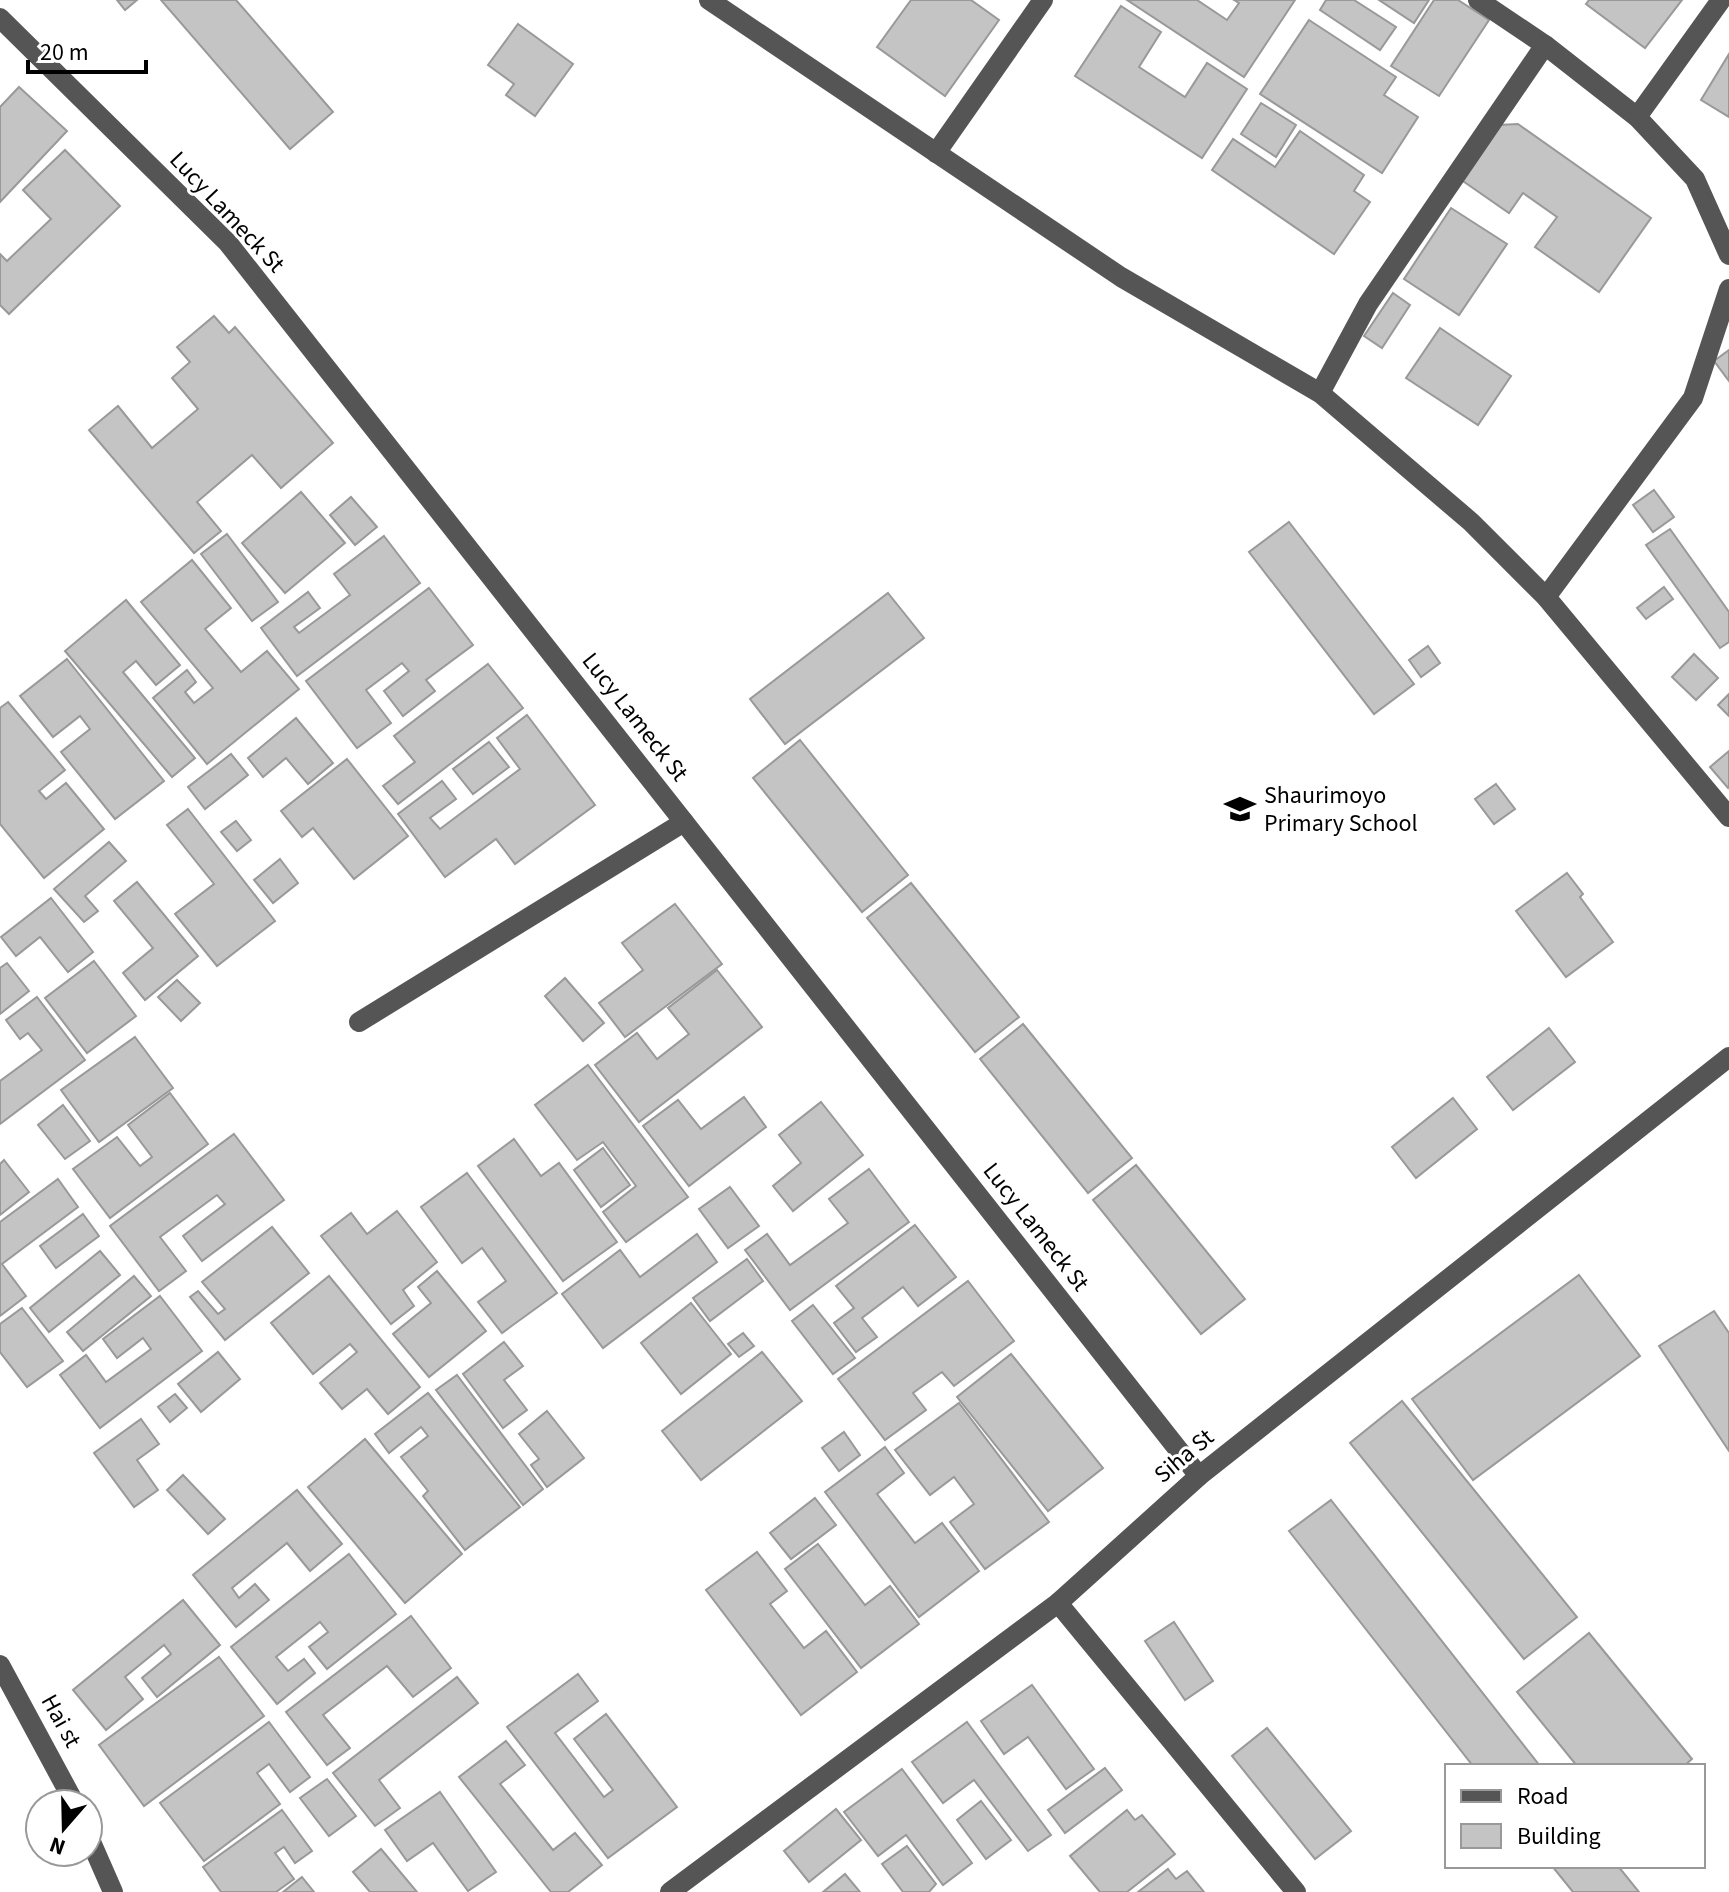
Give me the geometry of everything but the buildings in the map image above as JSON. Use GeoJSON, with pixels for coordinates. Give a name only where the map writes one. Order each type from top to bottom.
{"type":"FeatureCollection","features":[{"type":"Feature","properties":{"kind":"street"},"geometry":{"type":"LineString","coordinates":[[709,0],[1121,277],[1320,393],[1471,522],[1546,597],[1729,817]]}},
{"type":"Feature","properties":{"kind":"street"},"geometry":{"type":"LineString","coordinates":[[936,153],[1043,0]]}},
{"type":"Feature","properties":{"kind":"street"},"geometry":{"type":"LineString","coordinates":[[1478,0],[1545,45],[1637,117],[1695,179],[1729,255]]}},
{"type":"Feature","properties":{"kind":"street"},"geometry":{"type":"LineString","coordinates":[[1637,117],[1721,0]]}},
{"type":"Feature","properties":{"kind":"street","name":"Lucy Lameck St"},"geometry":{"type":"LineString","coordinates":[[0,18],[228,243],[1199,1476]]}},
{"type":"Feature","properties":{"kind":"street"},"geometry":{"type":"LineString","coordinates":[[1320,393],[1368,304],[1545,45]]}},
{"type":"Feature","properties":{"kind":"street"},"geometry":{"type":"LineString","coordinates":[[1546,597],[1693,398],[1729,289]]}},
{"type":"Feature","properties":{"kind":"street"},"geometry":{"type":"LineString","coordinates":[[359,1022],[684,822]]}},
{"type":"Feature","properties":{"kind":"street","name":"Siha St"},"geometry":{"type":"LineString","coordinates":[[670,1892],[1058,1603],[1199,1476],[1729,1057]]}},
{"type":"Feature","properties":{"kind":"street"},"geometry":{"type":"LineString","coordinates":[[1058,1603],[1296,1892]]}},
{"type":"Feature","properties":{"kind":"street","name":"Hai st"},"geometry":{"type":"LineString","coordinates":[[0,1665],[66,1788]]}},
{"type":"Feature","properties":{"kind":"street"},"geometry":{"type":"LineString","coordinates":[[102,1868],[113,1892]]}},
{"type":"Feature","properties":{"kind":"place","name":"Shaurimoyo Primary School"},"geometry":{"type":"Point","coordinates":[1240,809]}}]}
